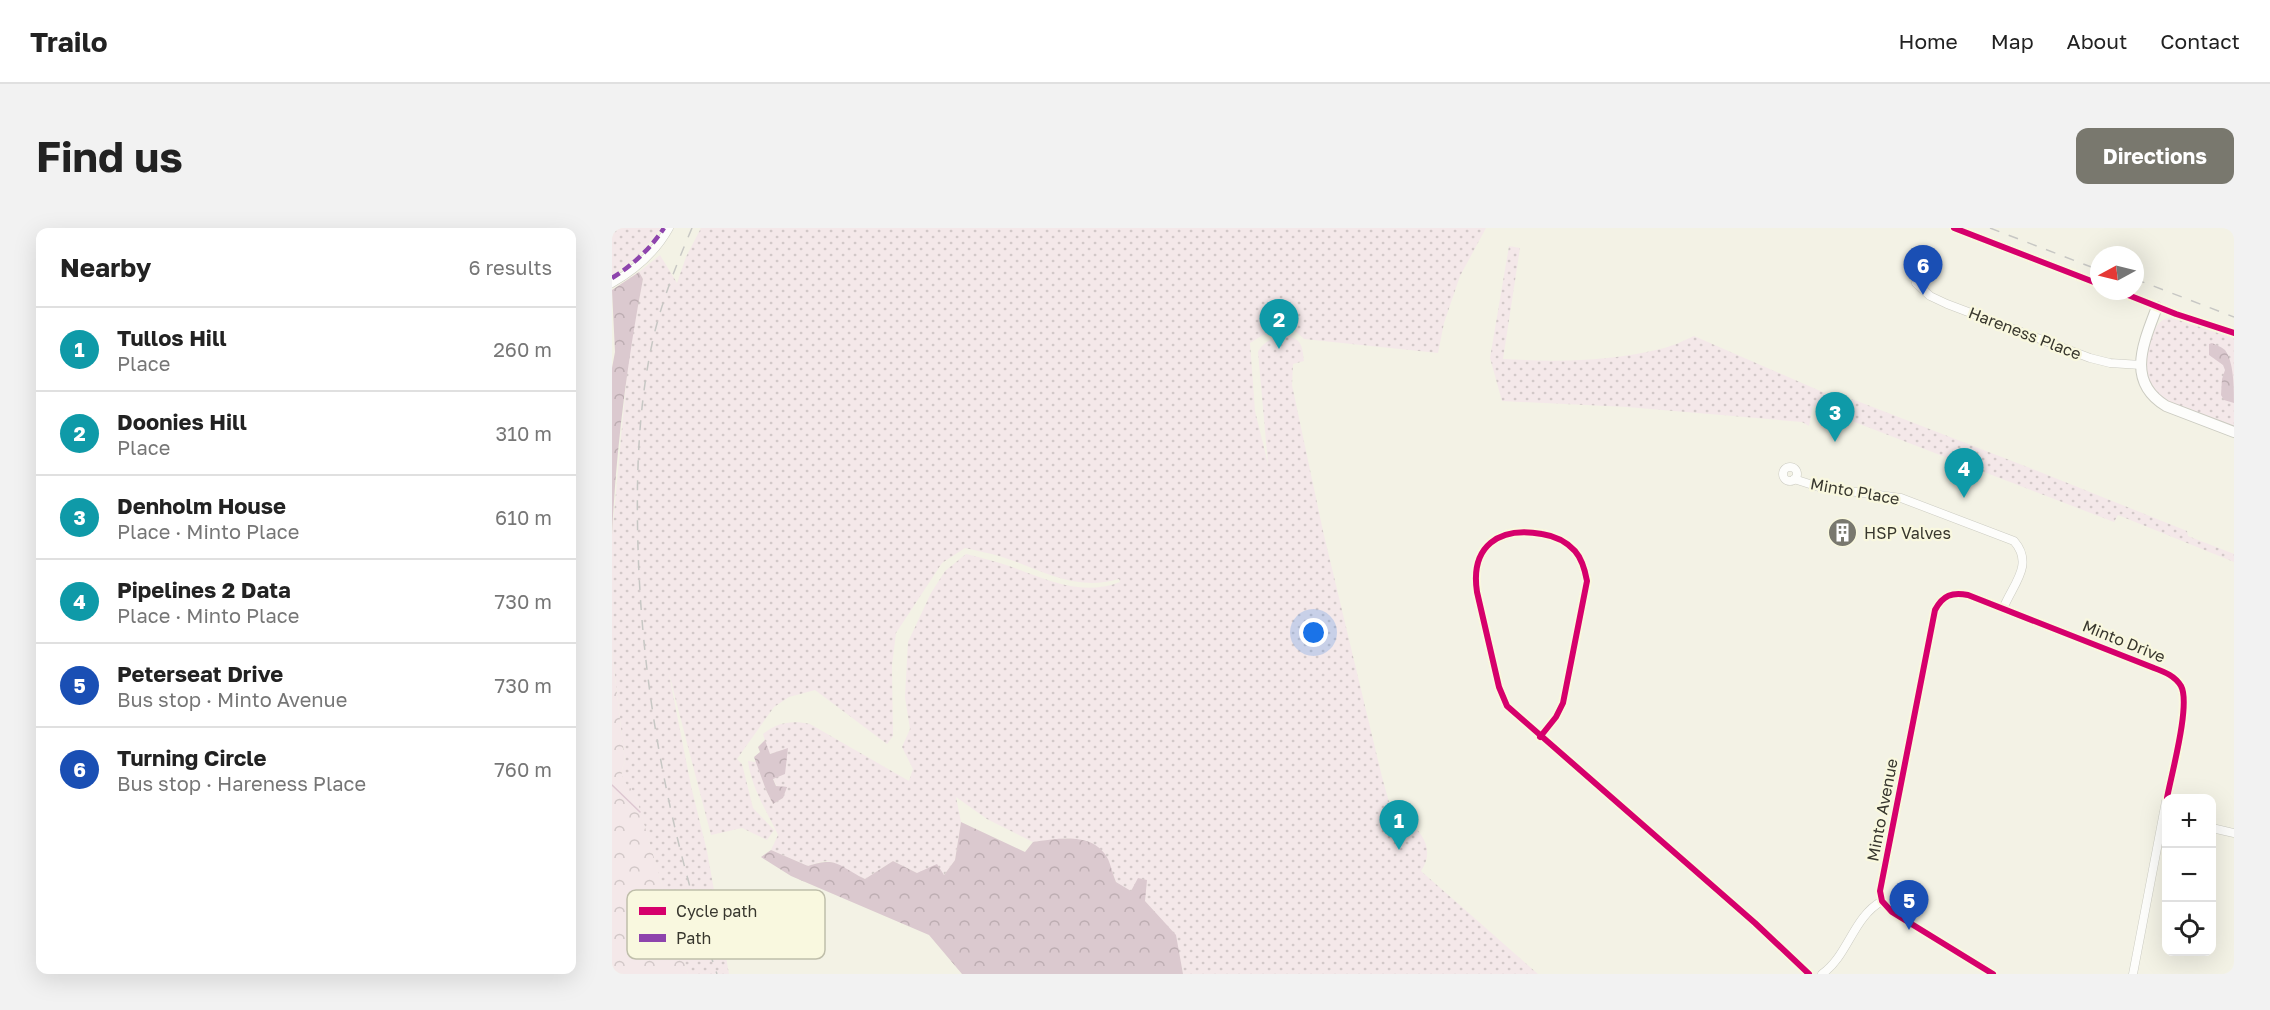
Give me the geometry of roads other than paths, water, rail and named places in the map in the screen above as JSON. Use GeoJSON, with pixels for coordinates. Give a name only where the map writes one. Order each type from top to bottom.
{"type":"FeatureCollection","features":[{"type":"Feature","properties":{"kind":"main road"},"geometry":{"type":"LineString","coordinates":[[2157,307],[2142,349],[2141,365],[2145,384],[2159,402],[2234,432]]}},
{"type":"Feature","properties":{"kind":"street"},"geometry":{"type":"LineString","coordinates":[[612,283],[643,260],[669,228]]}},
{"type":"Feature","properties":{"kind":"street"},"geometry":{"type":"LineString","coordinates":[[1954,228],[2090,281]]}},
{"type":"Feature","properties":{"kind":"street","name":"Hareness Place"},"geometry":{"type":"LineString","coordinates":[[1916,283],[1930,296],[1947,304],[2090,358],[2110,363],[2141,365]]}},
{"type":"Feature","properties":{"kind":"street"},"geometry":{"type":"LineString","coordinates":[[2140,300],[2234,333]]}},
{"type":"Feature","properties":{"kind":"street","name":"Minto Place"},"geometry":{"type":"LineString","coordinates":[[1794,479],[1819,488],[1901,498],[2013,541],[2022,555],[2024,567],[2021,578],[2010,593],[2003,609]]}},
{"type":"Feature","properties":{"kind":"street"},"geometry":{"type":"LineString","coordinates":[[1540,737],[1556,717],[1563,703],[1587,580],[1576,552],[1561,540],[1533,532],[1511,532],[1493,541],[1481,556],[1475,573],[1477,592],[1504,703],[1540,737],[1755,922],[1809,974],[1815,971],[1821,974],[1833,964],[1867,913],[1882,901],[1892,912],[1993,974]]}},
{"type":"Feature","properties":{"kind":"street","name":"Minto Drive"},"geometry":{"type":"LineString","coordinates":[[1945,596],[1955,593],[1968,595],[2154,668],[2177,680],[2183,691],[2184,707],[2168,794]]}},
{"type":"Feature","properties":{"kind":"street","name":"Minto Avenue"},"geometry":{"type":"LineString","coordinates":[[1882,901],[1881,882],[1935,610],[1945,596]]}},
{"type":"Feature","properties":{"kind":"street"},"geometry":{"type":"LineString","coordinates":[[2216,829],[2234,833]]}},
{"type":"Feature","properties":{"kind":"street","name":"Minto Drive"},"geometry":{"type":"LineString","coordinates":[[2133,974],[2162,834]]}},
{"type":"Feature","properties":{"kind":"waterway"},"geometry":{"type":"LineString","coordinates":[[612,785],[640,812]]}},
{"type":"Feature","properties":{"kind":"railway"},"geometry":{"type":"LineString","coordinates":[[691,890],[672,817],[652,710],[641,601],[637,494],[641,414],[654,335],[676,267],[692,228]]}},
{"type":"Feature","properties":{"kind":"railway"},"geometry":{"type":"LineString","coordinates":[[1990,228],[2090,267]]}},
{"type":"Feature","properties":{"kind":"railway"},"geometry":{"type":"LineString","coordinates":[[2144,282],[2234,317]]}},
{"type":"Feature","properties":{"kind":"railway"},"geometry":{"type":"LineString","coordinates":[[712,959],[717,974]]}},
{"type":"Feature","properties":{"kind":"place","name":"Turning Circle"},"geometry":{"type":"Point","coordinates":[1923,295]}},
{"type":"Feature","properties":{"kind":"place","name":"Doonies Hill"},"geometry":{"type":"Point","coordinates":[1279,349]}},
{"type":"Feature","properties":{"kind":"place","name":"Denholm House"},"geometry":{"type":"Point","coordinates":[1835,442]}},
{"type":"Feature","properties":{"kind":"place","name":"Pipelines 2 Data"},"geometry":{"type":"Point","coordinates":[1964,498]}},
{"type":"Feature","properties":{"kind":"place","name":"HSP Valves"},"geometry":{"type":"Point","coordinates":[1843,533]}},
{"type":"Feature","properties":{"kind":"place","name":"Tullos Hill"},"geometry":{"type":"Point","coordinates":[1399,850]}},
{"type":"Feature","properties":{"kind":"place","name":"Peterseat Drive"},"geometry":{"type":"Point","coordinates":[1909,930]}}]}
